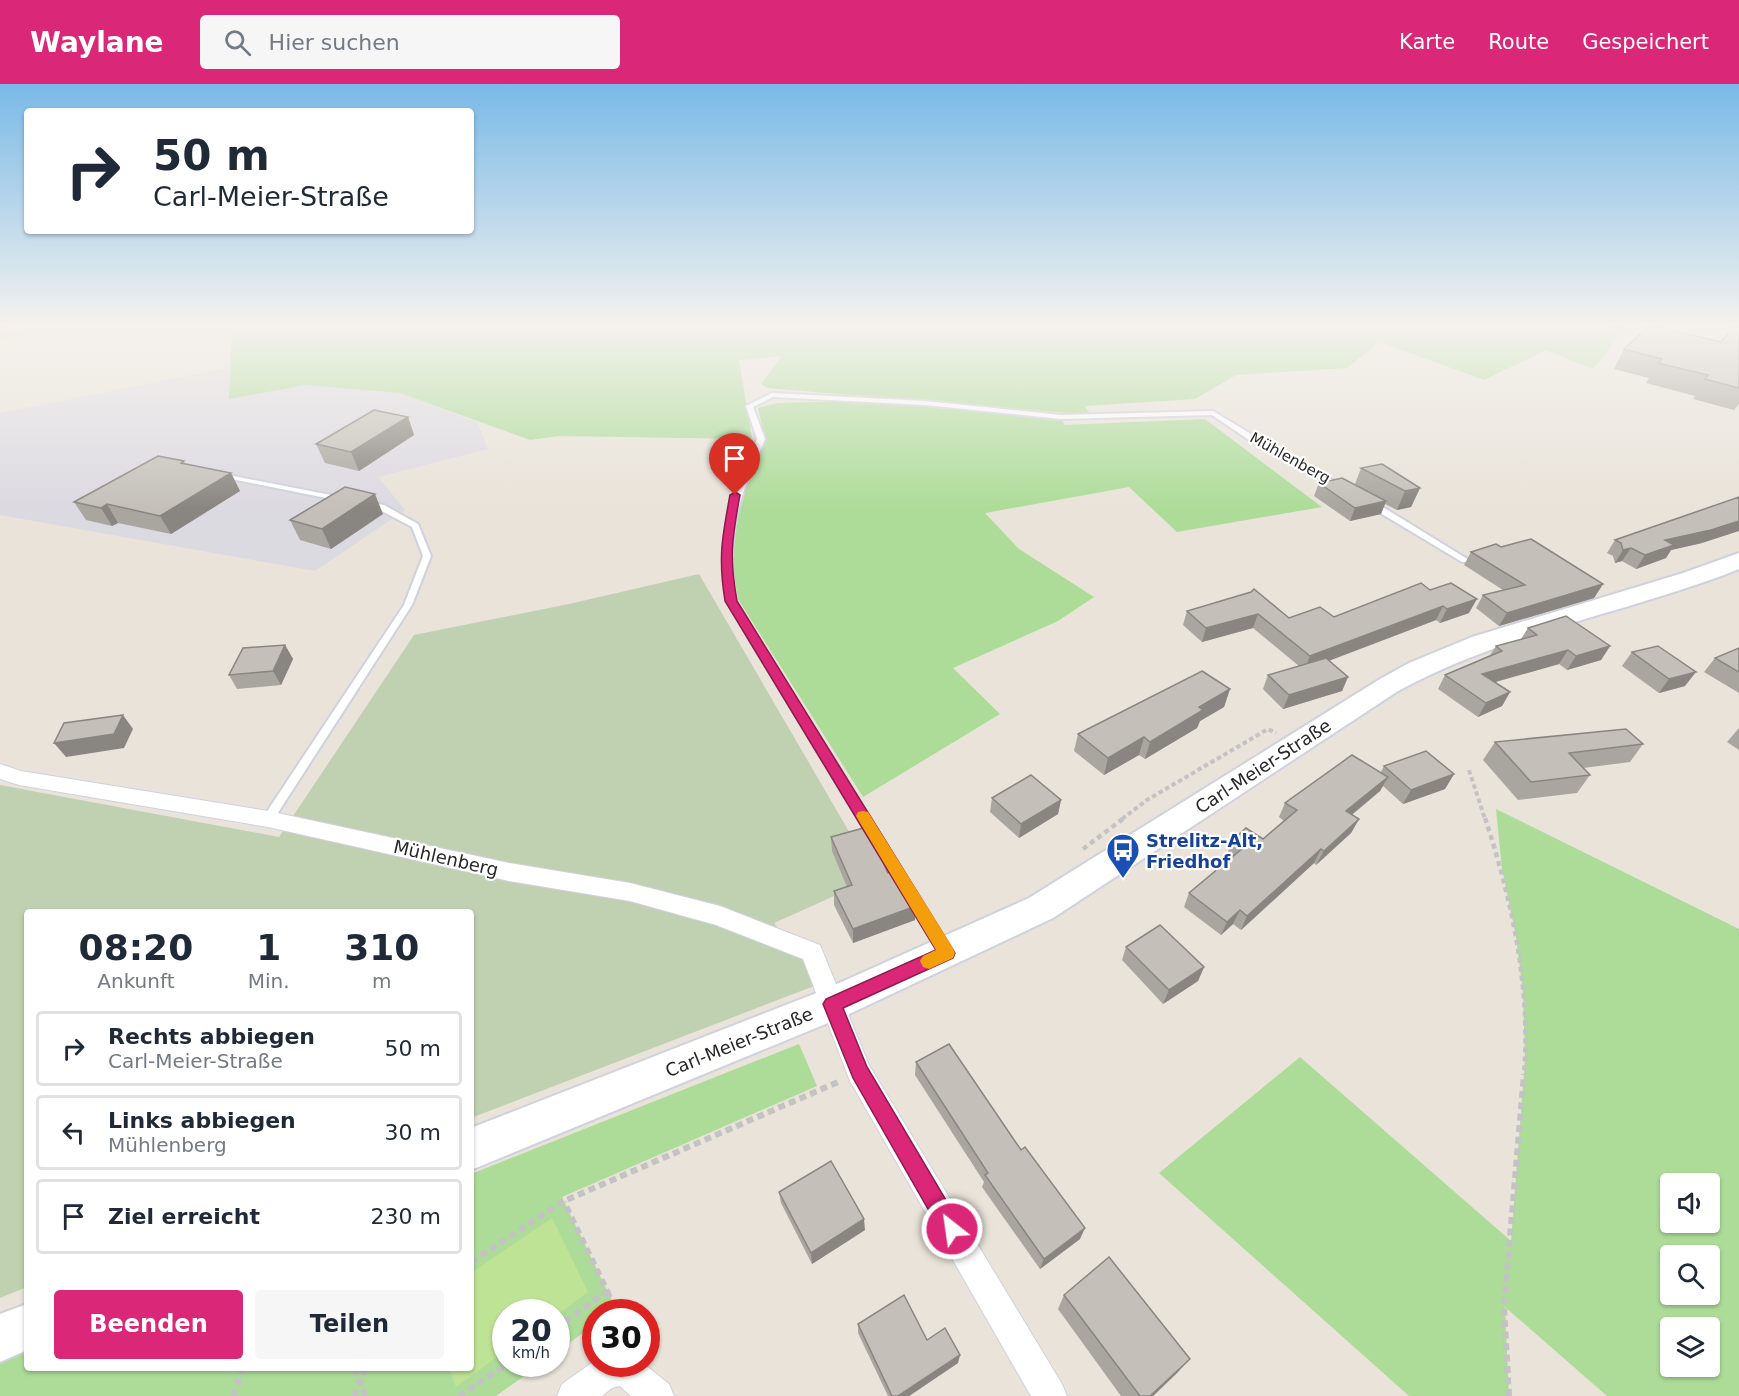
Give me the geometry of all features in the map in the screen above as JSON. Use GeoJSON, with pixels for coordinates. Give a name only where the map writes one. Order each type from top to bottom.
{"type":"FeatureCollection","features":[{"type":"Feature","properties":{"kind":"street","name":"Carl-Meier-Straße"},"geometry":{"type":"LineString","coordinates":[[474,1148],[832,1004],[947,953],[1050,903],[1389,685],[1454,652],[1671,584],[1739,560]]}},
{"type":"Feature","properties":{"kind":"street","name":"Mühlenberg"},"geometry":{"type":"LineString","coordinates":[[6,775],[268,819],[509,872],[630,892],[720,916],[812,952],[859,1072],[1050,1396]]}},
{"type":"Feature","properties":{"kind":"street"},"geometry":{"type":"LineString","coordinates":[[0,1338],[24,1328]]}},
{"type":"Feature","properties":{"kind":"street"},"geometry":{"type":"LineString","coordinates":[[574,1396],[605,1373],[625,1369],[657,1396]]}},
{"type":"Feature","properties":{"kind":"lane","name":"Mühlenberg"},"geometry":{"type":"LineString","coordinates":[[947,953],[731,601],[726,572],[725,546],[735,495],[760,439],[749,406],[772,395],[925,403],[1061,417],[1214,413],[1258,442],[1351,492]]}},
{"type":"Feature","properties":{"kind":"lane"},"geometry":{"type":"LineString","coordinates":[[220,475],[347,500]]}},
{"type":"Feature","properties":{"kind":"lane"},"geometry":{"type":"LineString","coordinates":[[1361,498],[1465,560]]}},
{"type":"Feature","properties":{"kind":"lane"},"geometry":{"type":"LineString","coordinates":[[268,819],[408,605],[427,556],[415,526],[381,507],[358,502]]}},
{"type":"Feature","properties":{"kind":"path"},"geometry":{"type":"LineString","coordinates":[[1078,852],[1147,800],[1269,729],[1299,743]]}},
{"type":"Feature","properties":{"kind":"path"},"geometry":{"type":"LineString","coordinates":[[1469,770],[1504,876],[1516,937],[1523,993],[1525,1059],[1504,1307],[1509,1396]]}},
{"type":"Feature","properties":{"kind":"path"},"geometry":{"type":"LineString","coordinates":[[474,1260],[564,1201],[819,1090]]}},
{"type":"Feature","properties":{"kind":"path"},"geometry":{"type":"LineString","coordinates":[[564,1201],[610,1299]]}},
{"type":"Feature","properties":{"kind":"path"},"geometry":{"type":"LineString","coordinates":[[570,1318],[607,1291]]}},
{"type":"Feature","properties":{"kind":"path"},"geometry":{"type":"LineString","coordinates":[[233,1396],[242,1371]]}},
{"type":"Feature","properties":{"kind":"path"},"geometry":{"type":"LineString","coordinates":[[355,1371],[366,1396]]}},
{"type":"Feature","properties":{"kind":"path"},"geometry":{"type":"LineString","coordinates":[[354,1396],[365,1371]]}},
{"type":"Feature","properties":{"kind":"path"},"geometry":{"type":"LineString","coordinates":[[459,1396],[492,1374]]}},
{"type":"Feature","properties":{"kind":"shaded area"},"geometry":{"type":"Polygon","coordinates":[[[140,385],[237,385],[237,397],[309,385],[400,393],[477,422],[488,449],[378,477],[405,510],[315,571],[0,515],[0,413],[140,385]]]}},
{"type":"Feature","properties":{"kind":"green space"},"geometry":{"type":"Polygon","coordinates":[[[230,385],[305,385],[229,399],[230,385]]]}},
{"type":"Feature","properties":{"kind":"green space"},"geometry":{"type":"Polygon","coordinates":[[[309,385],[743,385],[752,439],[559,436],[530,440],[400,393],[309,385]]]}},
{"type":"Feature","properties":{"kind":"green space"},"geometry":{"type":"Polygon","coordinates":[[[763,385],[1219,385],[1195,399],[1085,406],[1091,415],[767,388],[763,385]]]}},
{"type":"Feature","properties":{"kind":"green space"},"geometry":{"type":"Polygon","coordinates":[[[865,401],[1063,421],[1064,425],[1205,419],[1322,507],[1177,532],[1129,487],[985,513],[1019,549],[1094,597],[1058,621],[953,668],[1000,714],[863,797],[738,599],[731,558],[738,505],[765,438],[758,408],[777,403],[865,401]]]}},
{"type":"Feature","properties":{"kind":"green space"},"geometry":{"type":"Polygon","coordinates":[[[699,574],[872,871],[841,893],[774,923],[822,983],[474,1117],[474,909],[24,909],[24,1288],[0,1298],[0,785],[279,837],[414,635],[569,604],[699,574]]]}},
{"type":"Feature","properties":{"kind":"green space"},"geometry":{"type":"Polygon","coordinates":[[[1496,809],[1739,929],[1739,1396],[1607,1396],[1505,1307],[1509,1396],[1409,1396],[1159,1173],[1300,1057],[1511,1241],[1525,1059],[1523,993],[1516,937],[1502,869],[1496,809]]]}},
{"type":"Feature","properties":{"kind":"green space"},"geometry":{"type":"Polygon","coordinates":[[[799,1044],[817,1086],[562,1197],[611,1299],[582,1299],[582,1334],[570,1342],[570,1299],[492,1299],[492,1377],[523,1377],[496,1396],[0,1396],[0,1362],[24,1352],[24,1371],[474,1371],[474,1173],[799,1044]]]}},
{"type":"Feature","properties":{"kind":"green space"},"geometry":{"type":"Polygon","coordinates":[[[552,1218],[588,1292],[570,1305],[570,1299],[492,1299],[492,1361],[456,1387],[450,1371],[474,1371],[474,1271],[552,1218]]]}},
{"type":"Feature","properties":{"kind":"building"},"geometry":{"type":"Polygon","coordinates":[[[374,410],[408,417],[351,452],[316,444],[374,410]]]}},
{"type":"Feature","properties":{"kind":"building"},"geometry":{"type":"Polygon","coordinates":[[[158,456],[231,473],[160,516],[107,504],[101,508],[74,502],[158,456]]]}},
{"type":"Feature","properties":{"kind":"building"},"geometry":{"type":"Polygon","coordinates":[[[1382,464],[1420,488],[1405,491],[1361,468],[1382,464]]]}},
{"type":"Feature","properties":{"kind":"building"},"geometry":{"type":"Polygon","coordinates":[[[1342,478],[1386,501],[1355,508],[1319,483],[1342,478]]]}},
{"type":"Feature","properties":{"kind":"building"},"geometry":{"type":"Polygon","coordinates":[[[345,487],[375,494],[322,529],[290,520],[345,487]]]}},
{"type":"Feature","properties":{"kind":"building"},"geometry":{"type":"Polygon","coordinates":[[[1739,497],[1739,521],[1665,540],[1674,545],[1645,555],[1631,548],[1623,550],[1621,543],[1615,540],[1739,497]]]}},
{"type":"Feature","properties":{"kind":"building"},"geometry":{"type":"Polygon","coordinates":[[[1531,539],[1603,584],[1507,613],[1483,595],[1525,585],[1471,552],[1496,544],[1501,547],[1531,539]]]}},
{"type":"Feature","properties":{"kind":"building"},"geometry":{"type":"Polygon","coordinates":[[[1421,583],[1430,590],[1451,583],[1477,599],[1447,609],[1443,606],[1310,656],[1258,614],[1206,628],[1187,611],[1251,592],[1254,589],[1289,618],[1320,607],[1334,617],[1421,583]]]}},
{"type":"Feature","properties":{"kind":"building"},"geometry":{"type":"Polygon","coordinates":[[[1566,616],[1610,646],[1576,656],[1568,650],[1482,674],[1510,692],[1486,703],[1445,675],[1502,651],[1496,646],[1537,635],[1528,628],[1566,616]]]}},
{"type":"Feature","properties":{"kind":"building"},"geometry":{"type":"Polygon","coordinates":[[[285,645],[273,671],[229,675],[243,648],[285,645]]]}},
{"type":"Feature","properties":{"kind":"building"},"geometry":{"type":"Polygon","coordinates":[[[1658,646],[1696,672],[1669,679],[1632,652],[1658,646]]]}},
{"type":"Feature","properties":{"kind":"building"},"geometry":{"type":"Polygon","coordinates":[[[1739,648],[1739,672],[1715,658],[1739,648]]]}},
{"type":"Feature","properties":{"kind":"building"},"geometry":{"type":"Polygon","coordinates":[[[1326,658],[1348,677],[1289,695],[1268,675],[1326,658]]]}},
{"type":"Feature","properties":{"kind":"building"},"geometry":{"type":"Polygon","coordinates":[[[1202,671],[1230,689],[1199,707],[1203,710],[1150,742],[1144,737],[1108,758],[1078,734],[1202,671]]]}},
{"type":"Feature","properties":{"kind":"building"},"geometry":{"type":"Polygon","coordinates":[[[123,715],[114,734],[54,743],[64,723],[123,715]]]}},
{"type":"Feature","properties":{"kind":"building"},"geometry":{"type":"Polygon","coordinates":[[[1626,729],[1643,744],[1569,753],[1590,775],[1531,782],[1495,742],[1626,729]]]}},
{"type":"Feature","properties":{"kind":"building"},"geometry":{"type":"Polygon","coordinates":[[[1426,751],[1454,774],[1411,790],[1384,766],[1426,751]]]}},
{"type":"Feature","properties":{"kind":"building"},"geometry":{"type":"Polygon","coordinates":[[[1352,755],[1388,777],[1346,811],[1359,819],[1324,851],[1321,849],[1247,916],[1240,910],[1227,922],[1189,893],[1244,847],[1233,840],[1246,828],[1263,839],[1297,810],[1285,803],[1352,755]]]}},
{"type":"Feature","properties":{"kind":"building"},"geometry":{"type":"Polygon","coordinates":[[[1031,775],[1061,800],[1021,824],[992,798],[1031,775]]]}},
{"type":"Feature","properties":{"kind":"building"},"geometry":{"type":"Polygon","coordinates":[[[867,827],[888,873],[895,870],[916,906],[853,929],[834,891],[852,885],[831,837],[867,827]]]}},
{"type":"Feature","properties":{"kind":"building"},"geometry":{"type":"Polygon","coordinates":[[[1160,925],[1204,967],[1169,990],[1126,947],[1160,925]]]}},
{"type":"Feature","properties":{"kind":"building"},"geometry":{"type":"Polygon","coordinates":[[[949,1044],[1021,1150],[1025,1147],[1085,1228],[1044,1259],[985,1175],[988,1173],[916,1062],[949,1044]]]}},
{"type":"Feature","properties":{"kind":"building"},"geometry":{"type":"Polygon","coordinates":[[[831,1161],[864,1219],[811,1253],[779,1192],[831,1161]]]}},
{"type":"Feature","properties":{"kind":"building"},"geometry":{"type":"Polygon","coordinates":[[[1109,1257],[1190,1359],[1150,1396],[1140,1396],[1064,1295],[1109,1257]]]}},
{"type":"Feature","properties":{"kind":"building"},"geometry":{"type":"Polygon","coordinates":[[[904,1295],[927,1340],[945,1328],[960,1355],[898,1396],[892,1396],[858,1324],[904,1295]]]}},
{"type":"Feature","properties":{"kind":"slow traffic"},"geometry":{"type":"LineString","coordinates":[[863,816],[947,953],[929,961]]}},
{"type":"Feature","properties":{"kind":"place","name":"Strelitz-Alt, Friedhof"},"geometry":{"type":"Point","coordinates":[1123,879]}},
{"type":"Feature","properties":{"kind":"route"},"geometry":{"type":"LineString","coordinates":[[735,495],[725,546],[726,572],[731,601],[947,953],[832,1004],[859,1072],[952,1229]]}}]}
